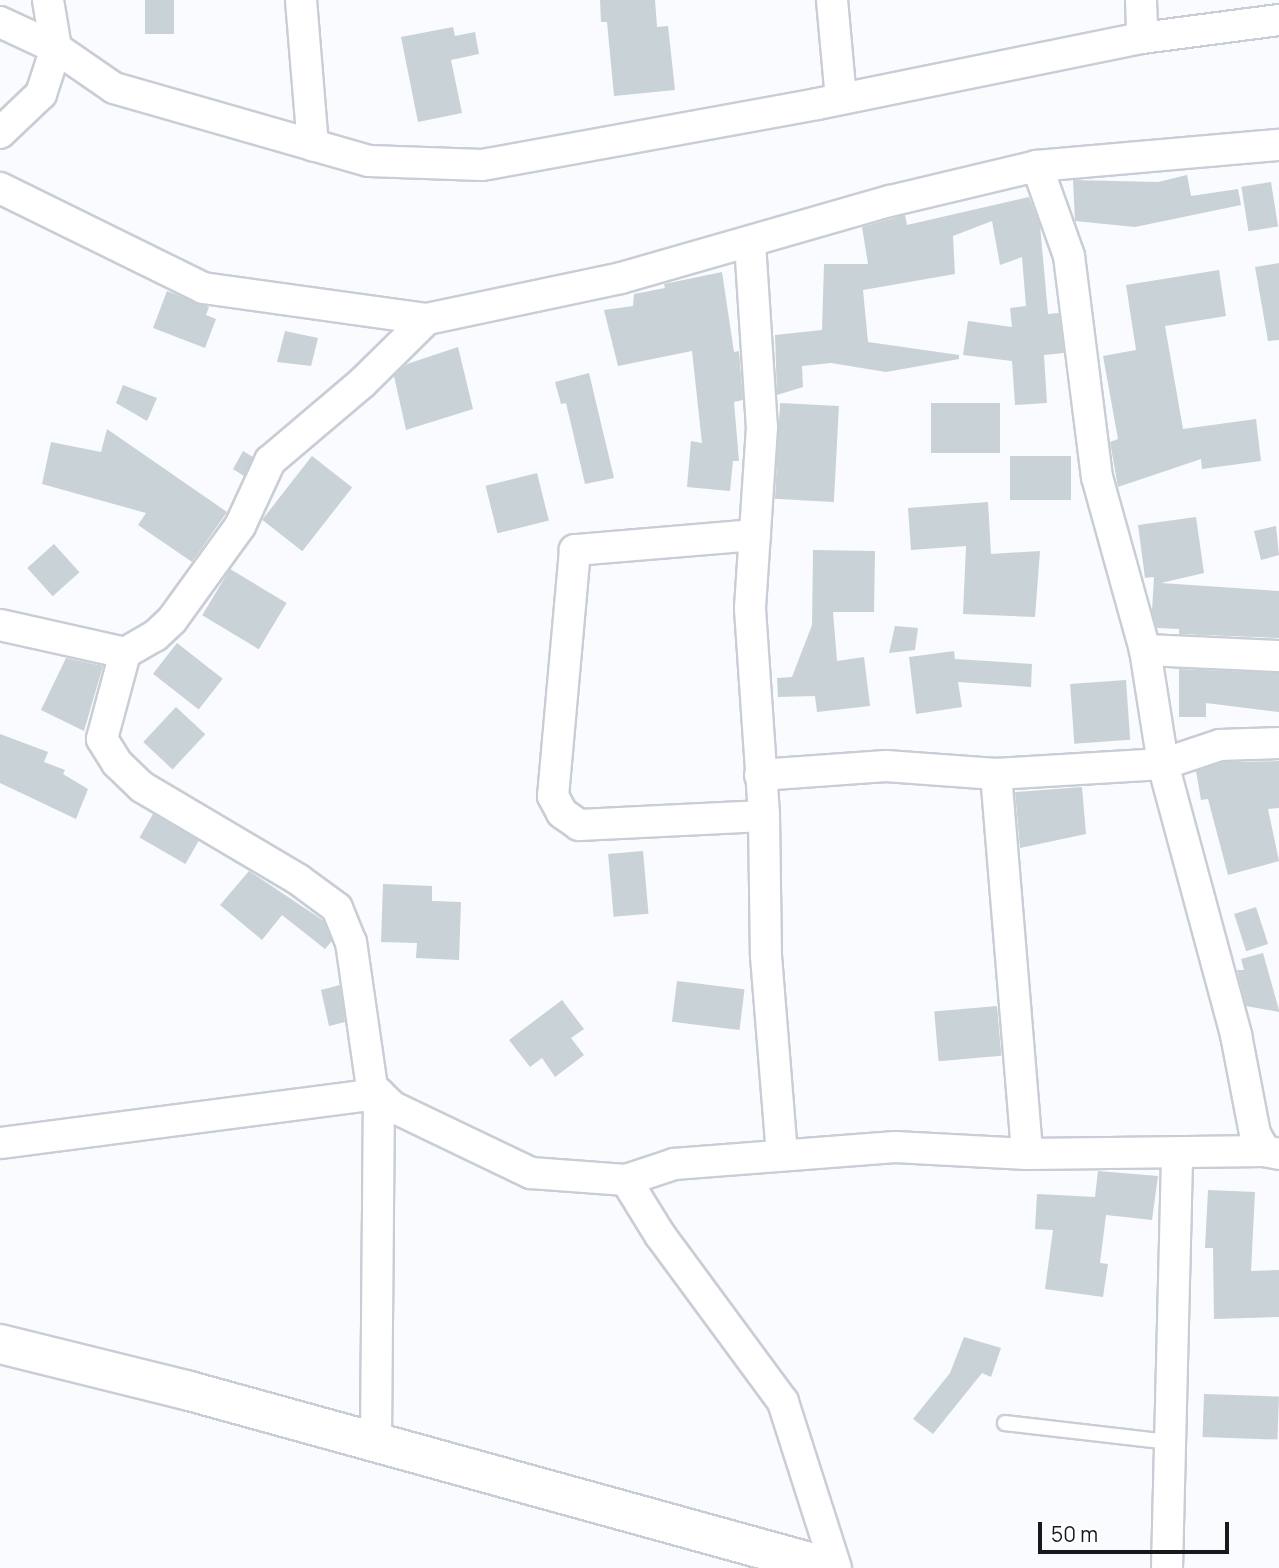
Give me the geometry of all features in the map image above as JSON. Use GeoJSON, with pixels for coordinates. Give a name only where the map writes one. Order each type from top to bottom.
{"type":"FeatureCollection","features":[{"type":"Feature","properties":{"kind":"street"},"geometry":{"type":"LineString","coordinates":[[0,133],[41,94],[56,48],[48,0]]}},
{"type":"Feature","properties":{"kind":"street"},"geometry":{"type":"LineString","coordinates":[[301,0],[313,145]]}},
{"type":"Feature","properties":{"kind":"street"},"geometry":{"type":"LineString","coordinates":[[832,0],[841,99]]}},
{"type":"Feature","properties":{"kind":"street"},"geometry":{"type":"LineString","coordinates":[[1141,0],[1142,38]]}},
{"type":"Feature","properties":{"kind":"street"},"geometry":{"type":"LineString","coordinates":[[0,22],[56,48],[114,88],[369,161],[482,165],[841,99],[1142,38],[1279,20]]}},
{"type":"Feature","properties":{"kind":"street"},"geometry":{"type":"LineString","coordinates":[[0,188],[203,288],[427,319],[621,278],[890,201],[1037,166],[1279,145]]}},
{"type":"Feature","properties":{"kind":"street"},"geometry":{"type":"LineString","coordinates":[[1037,166],[1069,256],[1097,477],[1145,650],[1163,764],[1236,1035],[1255,1134],[1272,1153]]}},
{"type":"Feature","properties":{"kind":"street"},"geometry":{"type":"LineString","coordinates":[[750,243],[762,427],[750,609],[764,816],[766,956],[782,1155]]}},
{"type":"Feature","properties":{"kind":"street"},"geometry":{"type":"LineString","coordinates":[[0,625],[125,653],[155,636],[179,611],[240,526],[270,461],[362,383],[427,319]]}},
{"type":"Feature","properties":{"kind":"street"},"geometry":{"type":"LineString","coordinates":[[755,535],[575,550],[553,796],[562,813],[579,825],[764,816]]}},
{"type":"Feature","properties":{"kind":"street"},"geometry":{"type":"LineString","coordinates":[[1145,650],[1279,656]]}},
{"type":"Feature","properties":{"kind":"street"},"geometry":{"type":"LineString","coordinates":[[125,653],[102,739],[117,763],[142,787],[299,880],[337,908],[351,942],[372,1087],[393,1107],[531,1173],[626,1180],[674,1164],[895,1147],[1027,1154],[1272,1153]]}},
{"type":"Feature","properties":{"kind":"street"},"geometry":{"type":"LineString","coordinates":[[760,775],[886,766],[996,774],[1163,764],[1220,745],[1279,743]]}},
{"type":"Feature","properties":{"kind":"street"},"geometry":{"type":"LineString","coordinates":[[996,774],[1027,1154]]}},
{"type":"Feature","properties":{"kind":"street"},"geometry":{"type":"LineString","coordinates":[[0,1143],[379,1094]]}},
{"type":"Feature","properties":{"kind":"street"},"geometry":{"type":"LineString","coordinates":[[376,1442],[379,1094]]}},
{"type":"Feature","properties":{"kind":"street"},"geometry":{"type":"LineString","coordinates":[[1167,1568],[1177,1153]]}},
{"type":"Feature","properties":{"kind":"street"},"geometry":{"type":"LineString","coordinates":[[626,1180],[660,1235],[783,1402],[834,1568]]}},
{"type":"Feature","properties":{"kind":"street"},"geometry":{"type":"LineString","coordinates":[[0,1344],[376,1442],[834,1568]]}},
{"type":"Feature","properties":{"kind":"lane"},"geometry":{"type":"LineString","coordinates":[[1005,1423],[1170,1443]]}},
{"type":"Feature","properties":{"kind":"building"},"geometry":{"type":"Polygon","coordinates":[[[145,0],[174,0],[174,34],[145,34],[145,0]]]}},
{"type":"Feature","properties":{"kind":"building"},"geometry":{"type":"Polygon","coordinates":[[[600,0],[655,0],[657,27],[668,26],[675,90],[614,96],[607,22],[601,22],[600,0]]]}},
{"type":"Feature","properties":{"kind":"building"},"geometry":{"type":"Polygon","coordinates":[[[453,27],[455,36],[475,32],[479,54],[451,60],[462,113],[418,122],[401,37],[453,27]]]}},
{"type":"Feature","properties":{"kind":"building"},"geometry":{"type":"Polygon","coordinates":[[[1187,175],[1191,196],[1238,189],[1241,205],[1135,227],[1075,221],[1073,180],[1158,182],[1187,175]]]}},
{"type":"Feature","properties":{"kind":"building"},"geometry":{"type":"Polygon","coordinates":[[[1271,182],[1278,226],[1248,231],[1241,187],[1271,182]]]}},
{"type":"Feature","properties":{"kind":"building"},"geometry":{"type":"Polygon","coordinates":[[[1029,197],[1040,225],[1048,314],[1059,313],[1064,353],[1044,355],[1047,403],[1015,405],[1012,361],[963,355],[968,321],[1012,327],[1010,308],[1026,306],[1022,257],[1000,265],[992,221],[953,236],[955,274],[863,290],[868,342],[959,355],[959,359],[886,372],[831,363],[802,366],[803,387],[777,395],[775,335],[822,330],[824,264],[868,264],[862,227],[905,215],[907,225],[1029,197]]]}},
{"type":"Feature","properties":{"kind":"building"},"geometry":{"type":"Polygon","coordinates":[[[1279,263],[1279,340],[1268,341],[1255,267],[1279,263]]]}},
{"type":"Feature","properties":{"kind":"building"},"geometry":{"type":"Polygon","coordinates":[[[1219,270],[1226,316],[1165,326],[1183,429],[1256,419],[1261,461],[1202,469],[1201,459],[1118,487],[1110,442],[1118,439],[1103,356],[1136,350],[1126,285],[1219,270]]]}},
{"type":"Feature","properties":{"kind":"building"},"geometry":{"type":"Polygon","coordinates":[[[722,272],[734,352],[739,351],[743,400],[734,402],[739,461],[733,461],[730,491],[687,487],[691,441],[702,443],[692,351],[618,366],[604,310],[633,306],[634,294],[665,288],[664,284],[722,272]]]}},
{"type":"Feature","properties":{"kind":"building"},"geometry":{"type":"Polygon","coordinates":[[[167,291],[209,307],[206,315],[216,319],[205,348],[153,328],[167,291]]]}},
{"type":"Feature","properties":{"kind":"building"},"geometry":{"type":"Polygon","coordinates":[[[285,331],[318,338],[311,366],[277,362],[285,331]]]}},
{"type":"Feature","properties":{"kind":"building"},"geometry":{"type":"Polygon","coordinates":[[[458,347],[473,409],[406,430],[394,376],[407,364],[458,347]]]}},
{"type":"Feature","properties":{"kind":"building"},"geometry":{"type":"Polygon","coordinates":[[[589,373],[614,478],[585,484],[566,403],[561,404],[555,382],[589,373]]]}},
{"type":"Feature","properties":{"kind":"building"},"geometry":{"type":"Polygon","coordinates":[[[123,385],[157,398],[147,421],[116,403],[123,385]]]}},
{"type":"Feature","properties":{"kind":"building"},"geometry":{"type":"Polygon","coordinates":[[[780,403],[839,406],[834,502],[775,499],[780,403]]]}},
{"type":"Feature","properties":{"kind":"building"},"geometry":{"type":"Polygon","coordinates":[[[931,403],[1000,403],[1000,453],[931,453],[931,403]]]}},
{"type":"Feature","properties":{"kind":"building"},"geometry":{"type":"Polygon","coordinates":[[[107,429],[227,512],[192,562],[138,525],[146,513],[42,484],[51,442],[101,452],[107,429]]]}},
{"type":"Feature","properties":{"kind":"building"},"geometry":{"type":"Polygon","coordinates":[[[243,451],[253,457],[244,476],[233,469],[243,451]]]}},
{"type":"Feature","properties":{"kind":"building"},"geometry":{"type":"Polygon","coordinates":[[[312,456],[352,487],[302,551],[262,520],[312,456]]]}},
{"type":"Feature","properties":{"kind":"building"},"geometry":{"type":"Polygon","coordinates":[[[1010,456],[1071,456],[1071,500],[1010,500],[1010,456]]]}},
{"type":"Feature","properties":{"kind":"building"},"geometry":{"type":"Polygon","coordinates":[[[537,473],[549,521],[497,533],[486,486],[537,473]]]}},
{"type":"Feature","properties":{"kind":"building"},"geometry":{"type":"Polygon","coordinates":[[[988,502],[991,554],[1040,551],[1035,617],[963,614],[966,546],[911,550],[908,508],[988,502]]]}},
{"type":"Feature","properties":{"kind":"building"},"geometry":{"type":"Polygon","coordinates":[[[1196,517],[1204,573],[1161,583],[1279,591],[1279,638],[1179,634],[1179,629],[1157,628],[1152,611],[1154,577],[1145,578],[1138,525],[1196,517]]]}},
{"type":"Feature","properties":{"kind":"building"},"geometry":{"type":"Polygon","coordinates":[[[1276,526],[1279,555],[1261,560],[1254,531],[1276,526]]]}},
{"type":"Feature","properties":{"kind":"building"},"geometry":{"type":"Polygon","coordinates":[[[54,544],[79,572],[53,596],[27,568],[54,544]]]}},
{"type":"Feature","properties":{"kind":"building"},"geometry":{"type":"Polygon","coordinates":[[[813,550],[875,551],[874,612],[833,612],[837,661],[864,657],[870,706],[817,712],[815,696],[778,697],[777,678],[792,677],[812,625],[813,550]]]}},
{"type":"Feature","properties":{"kind":"building"},"geometry":{"type":"Polygon","coordinates":[[[230,569],[287,603],[259,649],[202,615],[230,569]]]}},
{"type":"Feature","properties":{"kind":"building"},"geometry":{"type":"Polygon","coordinates":[[[895,626],[918,628],[915,650],[889,653],[895,626]]]}},
{"type":"Feature","properties":{"kind":"building"},"geometry":{"type":"Polygon","coordinates":[[[177,643],[223,679],[199,709],[153,674],[177,643]]]}},
{"type":"Feature","properties":{"kind":"building"},"geometry":{"type":"Polygon","coordinates":[[[954,651],[955,659],[1032,664],[1031,687],[958,682],[962,707],[916,714],[909,657],[954,651]]]}},
{"type":"Feature","properties":{"kind":"building"},"geometry":{"type":"Polygon","coordinates":[[[66,658],[103,666],[84,731],[41,710],[66,658]]]}},
{"type":"Feature","properties":{"kind":"building"},"geometry":{"type":"Polygon","coordinates":[[[1179,669],[1279,673],[1279,712],[1206,703],[1206,717],[1179,717],[1179,669]]]}},
{"type":"Feature","properties":{"kind":"building"},"geometry":{"type":"Polygon","coordinates":[[[1126,680],[1130,740],[1074,744],[1070,684],[1126,680]]]}},
{"type":"Feature","properties":{"kind":"building"},"geometry":{"type":"Polygon","coordinates":[[[176,707],[205,734],[173,769],[143,742],[176,707]]]}},
{"type":"Feature","properties":{"kind":"building"},"geometry":{"type":"Polygon","coordinates":[[[0,734],[48,752],[44,762],[65,770],[63,774],[88,789],[76,819],[0,783],[0,734]]]}},
{"type":"Feature","properties":{"kind":"building"},"geometry":{"type":"Polygon","coordinates":[[[1279,761],[1279,808],[1268,809],[1279,861],[1228,875],[1208,799],[1201,800],[1196,771],[1223,762],[1279,761]]]}},
{"type":"Feature","properties":{"kind":"building"},"geometry":{"type":"Polygon","coordinates":[[[1082,787],[1086,834],[1020,848],[1015,792],[1082,787]]]}},
{"type":"Feature","properties":{"kind":"building"},"geometry":{"type":"Polygon","coordinates":[[[153,814],[199,840],[185,864],[140,837],[153,814]]]}},
{"type":"Feature","properties":{"kind":"building"},"geometry":{"type":"Polygon","coordinates":[[[643,851],[648,914],[614,917],[608,854],[643,851]]]}},
{"type":"Feature","properties":{"kind":"building"},"geometry":{"type":"Polygon","coordinates":[[[249,871],[324,921],[332,941],[325,949],[282,915],[262,940],[220,905],[249,871]]]}},
{"type":"Feature","properties":{"kind":"building"},"geometry":{"type":"Polygon","coordinates":[[[383,884],[432,886],[432,901],[461,902],[459,960],[416,958],[417,943],[381,942],[383,884]]]}},
{"type":"Feature","properties":{"kind":"building"},"geometry":{"type":"Polygon","coordinates":[[[1256,907],[1268,944],[1246,951],[1234,914],[1256,907]]]}},
{"type":"Feature","properties":{"kind":"building"},"geometry":{"type":"Polygon","coordinates":[[[1263,953],[1279,1012],[1246,1006],[1237,970],[1244,970],[1241,959],[1263,953]]]}},
{"type":"Feature","properties":{"kind":"building"},"geometry":{"type":"Polygon","coordinates":[[[677,981],[744,989],[739,1030],[672,1022],[677,981]]]}},
{"type":"Feature","properties":{"kind":"building"},"geometry":{"type":"Polygon","coordinates":[[[340,985],[345,1022],[329,1026],[321,990],[340,985]]]}},
{"type":"Feature","properties":{"kind":"building"},"geometry":{"type":"Polygon","coordinates":[[[562,1000],[584,1029],[571,1038],[584,1055],[555,1077],[542,1058],[530,1067],[509,1040],[562,1000]]]}},
{"type":"Feature","properties":{"kind":"building"},"geometry":{"type":"Polygon","coordinates":[[[997,1006],[1001,1056],[939,1061],[934,1011],[997,1006]]]}},
{"type":"Feature","properties":{"kind":"building"},"geometry":{"type":"Polygon","coordinates":[[[1098,1171],[1158,1176],[1152,1220],[1106,1215],[1100,1263],[1108,1264],[1103,1297],[1045,1289],[1053,1230],[1035,1229],[1037,1194],[1095,1197],[1098,1171]]]}},
{"type":"Feature","properties":{"kind":"building"},"geometry":{"type":"Polygon","coordinates":[[[1208,1190],[1255,1192],[1251,1271],[1279,1270],[1279,1317],[1214,1319],[1213,1248],[1205,1248],[1208,1190]]]}},
{"type":"Feature","properties":{"kind":"building"},"geometry":{"type":"Polygon","coordinates":[[[964,1337],[1001,1348],[991,1377],[982,1373],[933,1434],[913,1419],[950,1373],[964,1337]]]}},
{"type":"Feature","properties":{"kind":"building"},"geometry":{"type":"Polygon","coordinates":[[[1204,1394],[1279,1397],[1277,1440],[1202,1437],[1204,1394]]]}}]}
